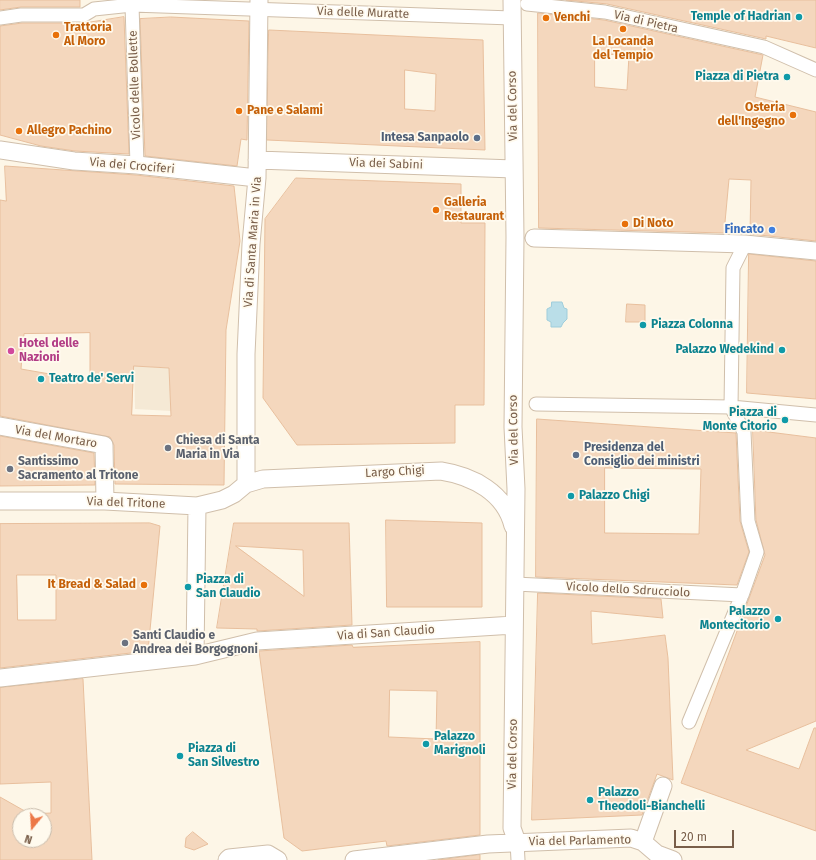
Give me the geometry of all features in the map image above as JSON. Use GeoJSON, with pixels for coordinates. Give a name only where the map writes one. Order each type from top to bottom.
{"type":"FeatureCollection","features":[{"type":"Feature","properties":{"kind":"street","name":"Via del Corso"},"geometry":{"type":"LineString","coordinates":[[518,860],[517,842],[512,828],[516,489],[513,427],[514,169],[512,18],[519,2]]}},
{"type":"Feature","properties":{"kind":"street","name":"Via di Pietra"},"geometry":{"type":"LineString","coordinates":[[519,2],[605,12],[764,47],[816,70]]}},
{"type":"Feature","properties":{"kind":"street","name":"Via delle Muratte"},"geometry":{"type":"LineString","coordinates":[[0,18],[21,15],[84,16],[94,4],[259,4],[512,18]]}},
{"type":"Feature","properties":{"kind":"street","name":"Via di Santa Maria in Via"},"geometry":{"type":"LineString","coordinates":[[246,484],[246,354],[251,244],[258,160],[259,4]]}},
{"type":"Feature","properties":{"kind":"street","name":"Vicolo delle Bollette"},"geometry":{"type":"LineString","coordinates":[[132,5],[137,165]]}},
{"type":"Feature","properties":{"kind":"street","name":"Via dei Crociferi"},"geometry":{"type":"LineString","coordinates":[[3,151],[74,161],[137,165],[257,178]]}},
{"type":"Feature","properties":{"kind":"street","name":"Via dei Sabini"},"geometry":{"type":"LineString","coordinates":[[258,160],[514,169]]}},
{"type":"Feature","properties":{"kind":"street"},"geometry":{"type":"LineString","coordinates":[[534,238],[816,251]]}},
{"type":"Feature","properties":{"kind":"street"},"geometry":{"type":"LineString","coordinates":[[689,722],[742,595],[757,552],[748,521],[744,432],[731,407],[733,268],[744,247]]}},
{"type":"Feature","properties":{"kind":"street"},"geometry":{"type":"LineString","coordinates":[[536,404],[731,407],[816,415]]}},
{"type":"Feature","properties":{"kind":"street","name":"Via del Mortaro"},"geometry":{"type":"LineString","coordinates":[[0,426],[104,445],[105,501]]}},
{"type":"Feature","properties":{"kind":"street","name":"Largo Chigi"},"geometry":{"type":"LineString","coordinates":[[246,484],[263,479],[424,470],[451,472],[474,480],[497,496],[507,511],[515,534]]}},
{"type":"Feature","properties":{"kind":"street","name":"Via del Tritone"},"geometry":{"type":"LineString","coordinates":[[0,501],[105,501],[197,506],[228,497],[246,484]]}},
{"type":"Feature","properties":{"kind":"street"},"geometry":{"type":"LineString","coordinates":[[0,678],[195,656],[197,506]]}},
{"type":"Feature","properties":{"kind":"street","name":"Vicolo dello Sdrucciolo"},"geometry":{"type":"LineString","coordinates":[[515,584],[742,595]]}},
{"type":"Feature","properties":{"kind":"street","name":"Via di San Claudio"},"geometry":{"type":"LineString","coordinates":[[195,656],[257,641],[514,625]]}},
{"type":"Feature","properties":{"kind":"street"},"geometry":{"type":"LineString","coordinates":[[664,786],[643,842],[658,854],[673,860]]}},
{"type":"Feature","properties":{"kind":"street","name":"Via del Parlamento"},"geometry":{"type":"LineString","coordinates":[[354,860],[517,842],[631,838],[643,842]]}},
{"type":"Feature","properties":{"kind":"street"},"geometry":{"type":"LineString","coordinates":[[227,860],[229,858],[268,854],[278,860]]}},
{"type":"Feature","properties":{"kind":"shaded area"},"geometry":{"type":"Polygon","coordinates":[[[134,366],[169,368],[171,411],[135,409],[134,366]]]}},
{"type":"Feature","properties":{"kind":"water"},"geometry":{"type":"Polygon","coordinates":[[[552,302],[562,302],[564,308],[567,309],[567,319],[561,327],[551,327],[551,322],[547,320],[547,309],[551,307],[552,302]]]}},
{"type":"Feature","properties":{"kind":"building"},"geometry":{"type":"Polygon","coordinates":[[[0,0],[80,0],[80,7],[21,7],[0,10],[0,0]]]}},
{"type":"Feature","properties":{"kind":"building"},"geometry":{"type":"Polygon","coordinates":[[[566,0],[816,0],[816,48],[766,36],[766,39],[607,4],[566,0]]]}},
{"type":"Feature","properties":{"kind":"building"},"geometry":{"type":"Polygon","coordinates":[[[538,13],[604,20],[763,55],[755,97],[816,112],[816,241],[750,234],[751,180],[729,179],[724,233],[539,228],[538,13]],[[595,54],[595,87],[627,90],[629,55],[595,54]]]}},
{"type":"Feature","properties":{"kind":"building"},"geometry":{"type":"Polygon","coordinates":[[[124,17],[129,154],[75,151],[41,146],[0,135],[0,26],[22,23],[84,23],[124,17]]]}},
{"type":"Feature","properties":{"kind":"building"},"geometry":{"type":"Polygon","coordinates":[[[171,17],[249,21],[247,140],[241,139],[237,166],[145,156],[140,19],[171,17]]]}},
{"type":"Feature","properties":{"kind":"building"},"geometry":{"type":"Polygon","coordinates":[[[269,30],[483,40],[485,150],[267,140],[269,30]],[[405,70],[405,109],[435,111],[436,74],[405,70]]]}},
{"type":"Feature","properties":{"kind":"building"},"geometry":{"type":"Polygon","coordinates":[[[5,166],[136,175],[234,186],[240,241],[226,330],[224,485],[115,484],[114,445],[110,437],[0,416],[0,200],[6,201],[5,166]],[[90,333],[24,334],[21,369],[90,381],[90,333]],[[134,366],[132,415],[171,416],[169,368],[134,366]]]}},
{"type":"Feature","properties":{"kind":"building"},"geometry":{"type":"Polygon","coordinates":[[[296,178],[461,184],[461,223],[485,223],[484,405],[455,405],[455,443],[297,445],[263,398],[265,219],[296,178]]]}},
{"type":"Feature","properties":{"kind":"building","name":"Palazzo Wedekind"},"geometry":{"type":"Polygon","coordinates":[[[749,254],[816,261],[816,399],[747,393],[749,254]]]}},
{"type":"Feature","properties":{"kind":"building"},"geometry":{"type":"Polygon","coordinates":[[[627,304],[645,305],[645,322],[626,322],[627,304]]]}},
{"type":"Feature","properties":{"kind":"building","name":"Palazzo Chigi"},"geometry":{"type":"Polygon","coordinates":[[[537,419],[736,433],[740,521],[749,552],[737,585],[536,577],[537,419]],[[605,468],[605,533],[699,534],[701,469],[605,468]]]}},
{"type":"Feature","properties":{"kind":"building","name":"Palazzo Montecitorio"},"geometry":{"type":"Polygon","coordinates":[[[753,430],[816,438],[816,721],[746,750],[799,769],[814,728],[816,728],[816,831],[681,783],[765,555],[756,520],[753,430]]]}},
{"type":"Feature","properties":{"kind":"building"},"geometry":{"type":"Polygon","coordinates":[[[0,436],[94,453],[95,485],[0,486],[0,436]]]}},
{"type":"Feature","properties":{"kind":"building"},"geometry":{"type":"Polygon","coordinates":[[[386,520],[482,523],[482,607],[387,607],[386,520]]]}},
{"type":"Feature","properties":{"kind":"building"},"geometry":{"type":"Polygon","coordinates":[[[150,523],[160,526],[148,651],[0,668],[0,524],[150,523]],[[17,575],[18,620],[56,620],[56,575],[17,575]]]}},
{"type":"Feature","properties":{"kind":"building"},"geometry":{"type":"Polygon","coordinates":[[[234,523],[349,523],[352,625],[257,631],[257,629],[217,628],[234,523]],[[236,546],[304,596],[303,550],[236,546]]]}},
{"type":"Feature","properties":{"kind":"building"},"geometry":{"type":"Polygon","coordinates":[[[538,593],[661,599],[663,618],[591,611],[592,644],[665,635],[668,658],[673,780],[657,774],[642,815],[532,820],[538,593]]]}},
{"type":"Feature","properties":{"kind":"building","name":"Palazzo Marignoli"},"geometry":{"type":"Polygon","coordinates":[[[480,642],[480,835],[387,846],[386,841],[302,851],[284,838],[259,651],[352,645],[353,647],[480,642]],[[390,690],[389,737],[436,739],[437,691],[390,690]]]}},
{"type":"Feature","properties":{"kind":"building"},"geometry":{"type":"Polygon","coordinates":[[[83,679],[92,860],[0,860],[0,797],[19,808],[12,808],[12,848],[52,848],[52,808],[51,782],[0,784],[0,688],[83,679]]]}},
{"type":"Feature","properties":{"kind":"building"},"geometry":{"type":"Polygon","coordinates":[[[193,832],[208,844],[194,850],[185,847],[186,838],[193,832]]]}},
{"type":"Feature","properties":{"kind":"building"},"geometry":{"type":"Polygon","coordinates":[[[480,855],[480,860],[438,860],[480,855]]]}},
{"type":"Feature","properties":{"kind":"place","name":"Temple of Hadrian"},"geometry":{"type":"Point","coordinates":[799,17]}},
{"type":"Feature","properties":{"kind":"place","name":"Venchi"},"geometry":{"type":"Point","coordinates":[546,18]}},
{"type":"Feature","properties":{"kind":"place","name":"La Locanda del Tempio"},"geometry":{"type":"Point","coordinates":[623,29]}},
{"type":"Feature","properties":{"kind":"place","name":"Trattoria Al Moro"},"geometry":{"type":"Point","coordinates":[56,35]}},
{"type":"Feature","properties":{"kind":"place","name":"Piazza di Pietra"},"geometry":{"type":"Point","coordinates":[787,77]}},
{"type":"Feature","properties":{"kind":"place","name":"Pane e Salami"},"geometry":{"type":"Point","coordinates":[239,111]}},
{"type":"Feature","properties":{"kind":"place","name":"Osteria dell'Ingegno"},"geometry":{"type":"Point","coordinates":[793,115]}},
{"type":"Feature","properties":{"kind":"place","name":"Allegro Pachino"},"geometry":{"type":"Point","coordinates":[19,131]}},
{"type":"Feature","properties":{"kind":"place","name":"Intesa Sanpaolo"},"geometry":{"type":"Point","coordinates":[477,138]}},
{"type":"Feature","properties":{"kind":"place","name":"Galleria Restaurant"},"geometry":{"type":"Point","coordinates":[436,210]}},
{"type":"Feature","properties":{"kind":"place","name":"Di Noto"},"geometry":{"type":"Point","coordinates":[625,224]}},
{"type":"Feature","properties":{"kind":"place","name":"Fincato"},"geometry":{"type":"Point","coordinates":[772,230]}},
{"type":"Feature","properties":{"kind":"place","name":"Piazza Colonna"},"geometry":{"type":"Point","coordinates":[643,325]}},
{"type":"Feature","properties":{"kind":"place","name":"Palazzo Wedekind"},"geometry":{"type":"Point","coordinates":[782,350]}},
{"type":"Feature","properties":{"kind":"place","name":"Hotel delle Nazioni"},"geometry":{"type":"Point","coordinates":[11,351]}},
{"type":"Feature","properties":{"kind":"place","name":"Teatro de' Servi"},"geometry":{"type":"Point","coordinates":[41,379]}},
{"type":"Feature","properties":{"kind":"place","name":"Piazza di Monte Citorio"},"geometry":{"type":"Point","coordinates":[785,420]}},
{"type":"Feature","properties":{"kind":"place","name":"Chiesa di Santa Maria in Via"},"geometry":{"type":"Point","coordinates":[168,448]}},
{"type":"Feature","properties":{"kind":"place","name":"Presidenza del Consiglio dei ministri"},"geometry":{"type":"Point","coordinates":[576,455]}},
{"type":"Feature","properties":{"kind":"place","name":"Santissimo Sacramento al Tritone"},"geometry":{"type":"Point","coordinates":[10,469]}},
{"type":"Feature","properties":{"kind":"place","name":"Palazzo Chigi"},"geometry":{"type":"Point","coordinates":[571,496]}},
{"type":"Feature","properties":{"kind":"place","name":"It Bread & Salad"},"geometry":{"type":"Point","coordinates":[144,585]}},
{"type":"Feature","properties":{"kind":"place","name":"Piazza di San Claudio"},"geometry":{"type":"Point","coordinates":[188,587]}},
{"type":"Feature","properties":{"kind":"place","name":"Palazzo Montecitorio"},"geometry":{"type":"Point","coordinates":[778,619]}},
{"type":"Feature","properties":{"kind":"place","name":"Santi Claudio e Andrea dei Borgognoni"},"geometry":{"type":"Point","coordinates":[125,643]}},
{"type":"Feature","properties":{"kind":"place","name":"Palazzo Marignoli"},"geometry":{"type":"Point","coordinates":[426,744]}},
{"type":"Feature","properties":{"kind":"place","name":"Piazza di San Silvestro"},"geometry":{"type":"Point","coordinates":[180,756]}},
{"type":"Feature","properties":{"kind":"place","name":"Palazzo Theodoli-Bianchelli"},"geometry":{"type":"Point","coordinates":[590,800]}}]}
